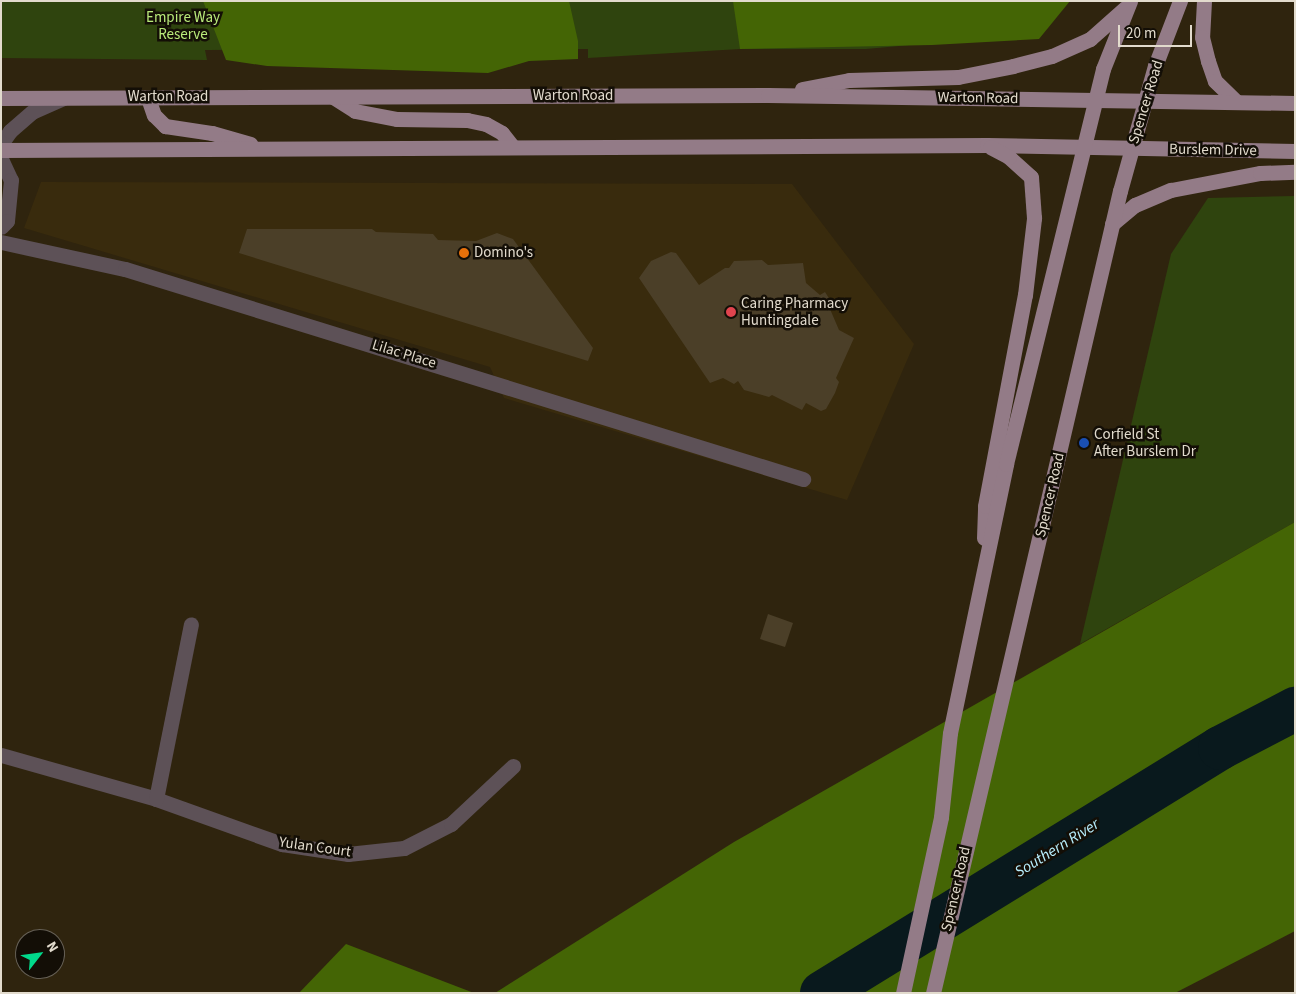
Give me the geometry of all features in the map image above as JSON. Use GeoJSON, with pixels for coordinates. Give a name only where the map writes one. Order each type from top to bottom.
{"type":"FeatureCollection","features":[{"type":"Feature","properties":{"kind":"main road","name":"Spencer Road"},"geometry":{"type":"LineString","coordinates":[[933,993],[971,823],[1112,224],[1146,101],[1180,1]]}},
{"type":"Feature","properties":{"kind":"main road"},"geometry":{"type":"LineString","coordinates":[[1204,1],[1202,37],[1208,61],[1215,81],[1237,102]]}},
{"type":"Feature","properties":{"kind":"main road","name":"Spencer Road"},"geometry":{"type":"LineString","coordinates":[[903,993],[941,817],[950,733],[986,560],[1105,61],[1129,3]]}},
{"type":"Feature","properties":{"kind":"main road"},"geometry":{"type":"LineString","coordinates":[[768,95],[849,80],[958,77],[1013,66],[1052,56],[1090,38],[1129,3]]}},
{"type":"Feature","properties":{"kind":"main road","name":"Warton Road"},"geometry":{"type":"LineString","coordinates":[[1,98],[768,95],[1146,101]]}},
{"type":"Feature","properties":{"kind":"main road"},"geometry":{"type":"LineString","coordinates":[[333,97],[355,111],[397,119],[467,120],[486,124],[502,133],[512,146]]}},
{"type":"Feature","properties":{"kind":"main road"},"geometry":{"type":"LineString","coordinates":[[148,98],[154,115],[165,126],[212,133],[266,149]]}},
{"type":"Feature","properties":{"kind":"main road"},"geometry":{"type":"LineString","coordinates":[[1146,101],[1295,103]]}},
{"type":"Feature","properties":{"kind":"main road"},"geometry":{"type":"LineString","coordinates":[[986,145],[1008,157],[1032,177],[1034,218],[1025,295],[985,506],[986,560]]}},
{"type":"Feature","properties":{"kind":"main road"},"geometry":{"type":"LineString","coordinates":[[1,150],[986,145],[1132,148]]}},
{"type":"Feature","properties":{"kind":"main road","name":"Burslem Drive"},"geometry":{"type":"LineString","coordinates":[[1132,148],[1295,151]]}},
{"type":"Feature","properties":{"kind":"main road"},"geometry":{"type":"LineString","coordinates":[[1112,224],[1135,205],[1171,190],[1260,173],[1295,172]]}},
{"type":"Feature","properties":{"kind":"street"},"geometry":{"type":"LineString","coordinates":[[1,144],[32,112],[63,98]]}},
{"type":"Feature","properties":{"kind":"street"},"geometry":{"type":"LineString","coordinates":[[1,159],[11,180],[8,221],[1,227]]}},
{"type":"Feature","properties":{"kind":"street","name":"Lilac Place"},"geometry":{"type":"LineString","coordinates":[[1,242],[125,269],[803,479]]}},
{"type":"Feature","properties":{"kind":"street"},"geometry":{"type":"LineString","coordinates":[[156,799],[191,624]]}},
{"type":"Feature","properties":{"kind":"street","name":"Yulan Court"},"geometry":{"type":"LineString","coordinates":[[1,755],[156,799],[282,844],[348,854],[404,848],[451,824],[513,766]]}},
{"type":"Feature","properties":{"kind":"shaded area"},"geometry":{"type":"Polygon","coordinates":[[[41,182],[792,184],[914,344],[847,500],[504,398],[490,367],[24,228],[41,182]]]}},
{"type":"Feature","properties":{"kind":"green space","name":"Empire Way Reserve"},"geometry":{"type":"Polygon","coordinates":[[[1,1],[1062,1],[1042,33],[866,49],[740,49],[588,58],[588,49],[205,50],[207,60],[1,58],[1,1]]]}},
{"type":"Feature","properties":{"kind":"green space"},"geometry":{"type":"Polygon","coordinates":[[[203,1],[569,1],[578,41],[578,59],[529,61],[488,73],[267,66],[226,60],[203,1]]]}},
{"type":"Feature","properties":{"kind":"green space"},"geometry":{"type":"Polygon","coordinates":[[[733,1],[1070,1],[1039,39],[932,45],[740,49],[733,1]]]}},
{"type":"Feature","properties":{"kind":"green space"},"geometry":{"type":"Polygon","coordinates":[[[1295,196],[1295,522],[1080,644],[1171,254],[1208,198],[1295,196]]]}},
{"type":"Feature","properties":{"kind":"green space"},"geometry":{"type":"Polygon","coordinates":[[[1295,522],[1295,931],[1175,993],[495,993],[734,842],[1295,522]]]}},
{"type":"Feature","properties":{"kind":"green space"},"geometry":{"type":"Polygon","coordinates":[[[346,944],[474,993],[299,993],[346,944]]]}},
{"type":"Feature","properties":{"kind":"building"},"geometry":{"type":"Polygon","coordinates":[[[247,229],[372,229],[376,232],[433,234],[438,240],[476,241],[497,233],[513,239],[593,348],[588,361],[239,253],[247,229]]]}},
{"type":"Feature","properties":{"kind":"building"},"geometry":{"type":"Polygon","coordinates":[[[671,252],[676,253],[699,285],[725,268],[729,268],[734,261],[762,260],[768,265],[803,263],[806,283],[820,295],[825,292],[834,306],[830,309],[839,330],[854,338],[836,378],[839,382],[835,393],[826,409],[821,411],[806,403],[802,410],[772,395],[769,397],[744,390],[738,381],[734,384],[723,378],[710,383],[639,278],[651,261],[671,252]]]}},
{"type":"Feature","properties":{"kind":"building"},"geometry":{"type":"Polygon","coordinates":[[[768,614],[793,623],[785,647],[760,639],[768,614]]]}},
{"type":"Feature","properties":{"kind":"waterway","name":"Southern River"},"geometry":{"type":"LineString","coordinates":[[822,993],[1220,748],[1295,709]]}},
{"type":"Feature","properties":{"kind":"place","name":"Domino's"},"geometry":{"type":"Point","coordinates":[464,253]}},
{"type":"Feature","properties":{"kind":"place","name":"Caring Pharmacy Huntingdale"},"geometry":{"type":"Point","coordinates":[731,312]}},
{"type":"Feature","properties":{"kind":"place","name":"Corfield St After Burslem Dr"},"geometry":{"type":"Point","coordinates":[1084,443]}}]}
